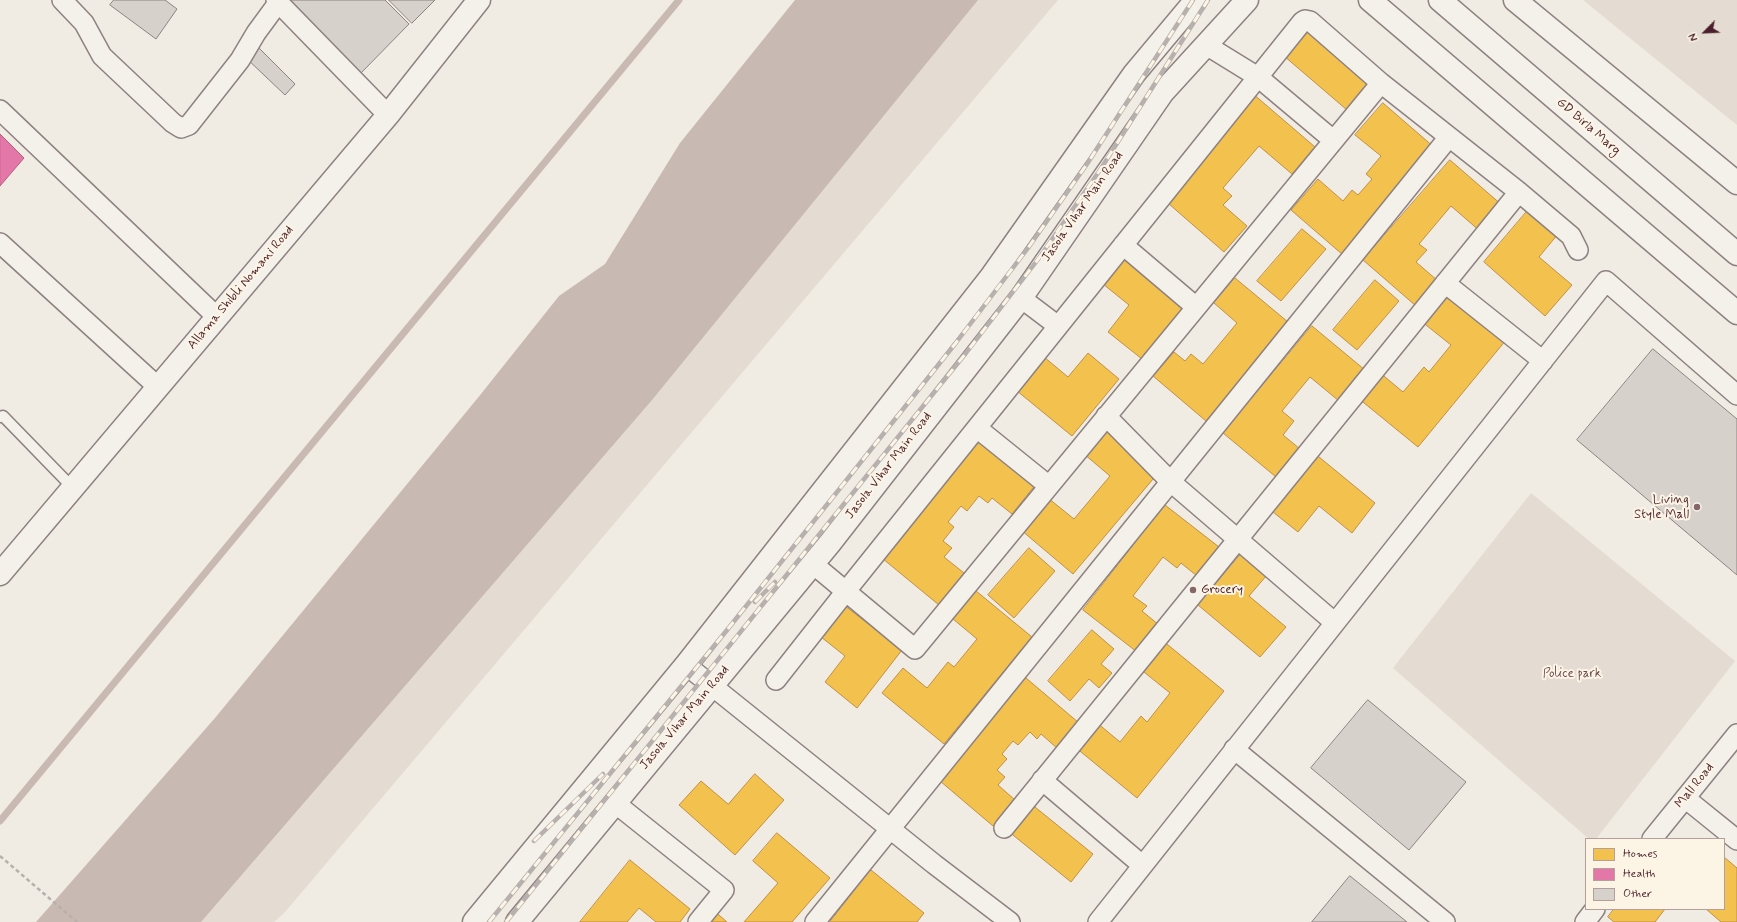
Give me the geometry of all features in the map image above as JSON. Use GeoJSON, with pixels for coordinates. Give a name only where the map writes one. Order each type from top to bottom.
{"type":"FeatureCollection","features":[{"type":"Feature","properties":{"kind":"street"},"geometry":{"type":"LineString","coordinates":[[62,0],[84,23],[102,56],[173,124],[181,128],[189,125],[231,72],[277,1],[388,115]]}},
{"type":"Feature","properties":{"kind":"street","name":"Allama Shibli Nomani Road"},"geometry":{"type":"LineString","coordinates":[[0,574],[388,115],[480,0]]}},
{"type":"Feature","properties":{"kind":"street"},"geometry":{"type":"LineString","coordinates":[[474,922],[686,665],[991,276],[1134,74],[1196,0]]}},
{"type":"Feature","properties":{"kind":"street","name":"Jasola Vihar Main Road"},"geometry":{"type":"LineString","coordinates":[[517,922],[813,564],[1021,298],[1163,92],[1247,0]]}},
{"type":"Feature","properties":{"kind":"street"},"geometry":{"type":"LineString","coordinates":[[1370,0],[1737,313]]}},
{"type":"Feature","properties":{"kind":"street","name":"GD Birla Marg"},"geometry":{"type":"LineString","coordinates":[[1440,0],[1737,254]]}},
{"type":"Feature","properties":{"kind":"street"},"geometry":{"type":"LineString","coordinates":[[1515,0],[1737,183]]}},
{"type":"Feature","properties":{"kind":"street"},"geometry":{"type":"LineString","coordinates":[[776,680],[1058,326],[1305,20],[1310,21],[1380,83],[1519,192],[1571,236],[1578,250]]}},
{"type":"Feature","properties":{"kind":"street"},"geometry":{"type":"LineString","coordinates":[[1206,44],[1258,77],[1333,140]]}},
{"type":"Feature","properties":{"kind":"street"},"geometry":{"type":"LineString","coordinates":[[813,564],[915,649],[1380,83]]}},
{"type":"Feature","properties":{"kind":"street"},"geometry":{"type":"LineString","coordinates":[[0,110],[217,317]]}},
{"type":"Feature","properties":{"kind":"street"},"geometry":{"type":"LineString","coordinates":[[815,922],[1449,137]]}},
{"type":"Feature","properties":{"kind":"street"},"geometry":{"type":"LineString","coordinates":[[1004,828],[1519,192]]}},
{"type":"Feature","properties":{"kind":"street"},"geometry":{"type":"LineString","coordinates":[[0,243],[158,387]]}},
{"type":"Feature","properties":{"kind":"street"},"geometry":{"type":"LineString","coordinates":[[1123,245],[1196,307]]}},
{"type":"Feature","properties":{"kind":"street"},"geometry":{"type":"LineString","coordinates":[[1098,922],[1334,622],[1606,281],[1737,395]]}},
{"type":"Feature","properties":{"kind":"street"},"geometry":{"type":"LineString","coordinates":[[1445,283],[1543,361]]}},
{"type":"Feature","properties":{"kind":"street"},"geometry":{"type":"LineString","coordinates":[[1021,298],[1058,326]]}},
{"type":"Feature","properties":{"kind":"street"},"geometry":{"type":"LineString","coordinates":[[1106,416],[1171,482],[1334,622]]}},
{"type":"Feature","properties":{"kind":"street"},"geometry":{"type":"LineString","coordinates":[[977,428],[1049,486]]}},
{"type":"Feature","properties":{"kind":"street"},"geometry":{"type":"LineString","coordinates":[[686,665],[890,829],[1010,922]]}},
{"type":"Feature","properties":{"kind":"street","name":"Mall Road"},"geometry":{"type":"LineString","coordinates":[[1653,838],[1737,734]]}},
{"type":"Feature","properties":{"kind":"street"},"geometry":{"type":"LineString","coordinates":[[1234,749],[1445,922]]}},
{"type":"Feature","properties":{"kind":"street"},"geometry":{"type":"LineString","coordinates":[[1042,780],[1142,865]]}},
{"type":"Feature","properties":{"kind":"street"},"geometry":{"type":"LineString","coordinates":[[1685,798],[1737,840]]}},
{"type":"Feature","properties":{"kind":"street"},"geometry":{"type":"LineString","coordinates":[[615,803],[724,890],[698,922]]}},
{"type":"Feature","properties":{"kind":"street"},"geometry":{"type":"LineString","coordinates":[[1585,922],[1594,910]]}},
{"type":"Feature","properties":{"kind":"lane"},"geometry":{"type":"LineString","coordinates":[[0,417],[3,416],[73,488]]}},
{"type":"Feature","properties":{"kind":"path"},"geometry":{"type":"LineString","coordinates":[[0,856],[77,922]]}},
{"type":"Feature","properties":{"kind":"green space"},"geometry":{"type":"Polygon","coordinates":[[[967,0],[1058,0],[285,912],[274,922],[200,922],[967,0]]]}},
{"type":"Feature","properties":{"kind":"green space"},"geometry":{"type":"Polygon","coordinates":[[[1583,0],[1737,0],[1737,125],[1583,0]]]}},
{"type":"Feature","properties":{"kind":"green space","name":"Police park"},"geometry":{"type":"Polygon","coordinates":[[[1531,493],[1735,661],[1597,838],[1588,838],[1393,668],[1531,493]]]}},
{"type":"Feature","properties":{"kind":"shaded area"},"geometry":{"type":"Polygon","coordinates":[[[795,0],[978,0],[652,400],[201,922],[36,922],[215,718],[481,394],[559,296],[605,264],[680,143],[795,0]]]}},
{"type":"Feature","properties":{"kind":"building: Homes"},"geometry":{"type":"Polygon","coordinates":[[[1307,28],[1370,82],[1347,110],[1284,56],[1307,28]]]}},
{"type":"Feature","properties":{"kind":"building: Homes"},"geometry":{"type":"Polygon","coordinates":[[[1252,93],[1315,147],[1292,174],[1259,146],[1223,188],[1232,196],[1223,205],[1247,226],[1224,252],[1161,197],[1252,93]]]}},
{"type":"Feature","properties":{"kind":"building: Homes"},"geometry":{"type":"Polygon","coordinates":[[[1383,103],[1435,148],[1343,255],[1291,210],[1318,179],[1343,201],[1352,190],[1358,195],[1372,179],[1366,174],[1381,156],[1355,135],[1383,103]]]}},
{"type":"Feature","properties":{"kind":"building: Homes"},"geometry":{"type":"Polygon","coordinates":[[[1450,160],[1503,206],[1481,232],[1451,206],[1419,244],[1427,250],[1416,262],[1438,281],[1416,306],[1363,260],[1450,160]]]}},
{"type":"Feature","properties":{"kind":"building: Homes"},"geometry":{"type":"Polygon","coordinates":[[[1529,209],[1558,234],[1539,257],[1572,285],[1545,316],[1484,262],[1529,209]]]}},
{"type":"Feature","properties":{"kind":"building: Homes"},"geometry":{"type":"Polygon","coordinates":[[[1302,229],[1326,249],[1281,301],[1257,281],[1302,229]]]}},
{"type":"Feature","properties":{"kind":"building: Homes"},"geometry":{"type":"Polygon","coordinates":[[[1118,254],[1184,307],[1142,359],[1108,332],[1129,305],[1098,280],[1118,254]]]}},
{"type":"Feature","properties":{"kind":"building: Homes"},"geometry":{"type":"Polygon","coordinates":[[[1235,278],[1288,322],[1206,421],[1153,376],[1174,352],[1185,361],[1191,354],[1203,364],[1237,323],[1214,303],[1235,278]]]}},
{"type":"Feature","properties":{"kind":"building: Homes"},"geometry":{"type":"Polygon","coordinates":[[[1375,280],[1399,301],[1357,350],[1333,330],[1375,280]]]}},
{"type":"Feature","properties":{"kind":"building: Homes"},"geometry":{"type":"Polygon","coordinates":[[[1445,291],[1506,340],[1418,447],[1358,398],[1379,372],[1403,392],[1424,367],[1429,372],[1451,345],[1421,321],[1445,291]]]}},
{"type":"Feature","properties":{"kind":"building: Homes"},"geometry":{"type":"Polygon","coordinates":[[[1312,326],[1365,370],[1339,401],[1310,377],[1282,411],[1294,421],[1283,435],[1300,449],[1276,477],[1223,433],[1312,326]]]}},
{"type":"Feature","properties":{"kind":"building: Homes"},"geometry":{"type":"Polygon","coordinates":[[[1038,352],[1068,377],[1088,353],[1119,379],[1072,436],[1011,386],[1038,352]]]}},
{"type":"Feature","properties":{"kind":"building: Homes"},"geometry":{"type":"Polygon","coordinates":[[[1107,428],[1159,472],[1073,574],[1021,530],[1048,498],[1074,519],[1110,476],[1084,454],[1107,428]]]}},
{"type":"Feature","properties":{"kind":"building: Homes"},"geometry":{"type":"Polygon","coordinates":[[[974,433],[1036,484],[1012,514],[992,498],[988,503],[979,496],[967,511],[961,506],[948,522],[954,527],[943,541],[952,548],[944,557],[964,573],[939,605],[877,554],[974,433]]]}},
{"type":"Feature","properties":{"kind":"building: Homes"},"geometry":{"type":"Polygon","coordinates":[[[1313,452],[1375,503],[1352,533],[1319,506],[1298,532],[1268,508],[1313,452]]]}},
{"type":"Feature","properties":{"kind":"building: Homes"},"geometry":{"type":"Polygon","coordinates":[[[1165,505],[1219,547],[1197,576],[1181,563],[1177,568],[1163,557],[1133,596],[1147,606],[1142,611],[1159,625],[1137,652],[1083,610],[1165,505]]]}},
{"type":"Feature","properties":{"kind":"building: Homes"},"geometry":{"type":"Polygon","coordinates":[[[1029,548],[1055,571],[1014,618],[988,595],[1029,548]]]}},
{"type":"Feature","properties":{"kind":"building: Homes"},"geometry":{"type":"Polygon","coordinates":[[[1242,553],[1267,575],[1249,596],[1286,627],[1260,657],[1198,605],[1242,553]]]}},
{"type":"Feature","properties":{"kind":"building: Homes"},"geometry":{"type":"Polygon","coordinates":[[[970,586],[1032,637],[944,744],[882,693],[903,668],[927,688],[948,662],[954,667],[977,639],[947,614],[970,586]]]}},
{"type":"Feature","properties":{"kind":"building: Homes"},"geometry":{"type":"Polygon","coordinates":[[[840,602],[902,650],[857,708],[825,682],[845,656],[816,633],[840,602]]]}},
{"type":"Feature","properties":{"kind":"building: Homes"},"geometry":{"type":"Polygon","coordinates":[[[1092,630],[1114,649],[1101,664],[1112,673],[1099,688],[1089,679],[1070,701],[1048,681],[1092,630]]]}},
{"type":"Feature","properties":{"kind":"building: Homes"},"geometry":{"type":"Polygon","coordinates":[[[1162,640],[1224,691],[1137,798],[1075,747],[1096,722],[1120,742],[1141,716],[1147,722],[1170,693],[1139,668],[1162,640]]]}},
{"type":"Feature","properties":{"kind":"building: Homes"},"geometry":{"type":"Polygon","coordinates":[[[1026,678],[1079,723],[1058,749],[1041,734],[1037,739],[1030,732],[1018,745],[1013,741],[1002,754],[1007,759],[997,770],[1005,777],[998,785],[1015,800],[993,826],[940,781],[1026,678]]]}},
{"type":"Feature","properties":{"kind":"building: Homes"},"geometry":{"type":"Polygon","coordinates":[[[755,774],[784,800],[735,855],[679,805],[701,781],[728,804],[755,774]]]}},
{"type":"Feature","properties":{"kind":"building: Homes"},"geometry":{"type":"Polygon","coordinates":[[[1030,803],[1093,854],[1071,882],[1008,831],[1030,803]]]}},
{"type":"Feature","properties":{"kind":"building: Homes"},"geometry":{"type":"Polygon","coordinates":[[[777,833],[830,878],[792,922],[744,922],[778,883],[753,861],[777,833]]]}},
{"type":"Feature","properties":{"kind":"building: Homes"},"geometry":{"type":"Polygon","coordinates":[[[1725,858],[1737,868],[1737,922],[1721,922],[1707,910],[1725,910],[1725,858]]]}},
{"type":"Feature","properties":{"kind":"building: Homes"},"geometry":{"type":"Polygon","coordinates":[[[630,860],[690,909],[680,922],[656,922],[639,908],[627,922],[580,922],[630,860]]]}},
{"type":"Feature","properties":{"kind":"building: Homes"},"geometry":{"type":"Polygon","coordinates":[[[871,870],[924,913],[917,922],[830,922],[871,870]]]}},
{"type":"Feature","properties":{"kind":"building: Homes"},"geometry":{"type":"Polygon","coordinates":[[[712,909],[727,922],[701,922],[712,909]]]}},
{"type":"Feature","properties":{"kind":"building: Homes"},"geometry":{"type":"Polygon","coordinates":[[[1613,910],[1664,910],[1655,922],[1614,922],[1608,917],[1613,910]]]}},
{"type":"Feature","properties":{"kind":"building: Health"},"geometry":{"type":"Polygon","coordinates":[[[0,134],[24,158],[0,186],[0,134]]]}},
{"type":"Feature","properties":{"kind":"building: Other"},"geometry":{"type":"Polygon","coordinates":[[[114,0],[165,0],[177,9],[156,39],[110,5],[114,0]]]}},
{"type":"Feature","properties":{"kind":"building: Other"},"geometry":{"type":"Polygon","coordinates":[[[287,0],[385,0],[409,24],[361,73],[287,0]]]}},
{"type":"Feature","properties":{"kind":"building: Other"},"geometry":{"type":"Polygon","coordinates":[[[389,0],[435,0],[412,23],[389,0]]]}},
{"type":"Feature","properties":{"kind":"building: Other"},"geometry":{"type":"Polygon","coordinates":[[[256,45],[295,84],[285,95],[245,57],[256,45]]]}},
{"type":"Feature","properties":{"kind":"building: Other","name":"Living Style Mall"},"geometry":{"type":"Polygon","coordinates":[[[1653,349],[1737,419],[1737,575],[1577,440],[1653,349]]]}},
{"type":"Feature","properties":{"kind":"building: Other"},"geometry":{"type":"Polygon","coordinates":[[[1368,700],[1466,782],[1409,850],[1311,768],[1368,700]]]}},
{"type":"Feature","properties":{"kind":"building: Other"},"geometry":{"type":"Polygon","coordinates":[[[1350,876],[1407,922],[1312,922],[1350,876]]]}},
{"type":"Feature","properties":{"kind":"waterway"},"geometry":{"type":"LineString","coordinates":[[0,821],[679,0]]}},
{"type":"Feature","properties":{"kind":"railway"},"geometry":{"type":"LineString","coordinates":[[489,922],[727,630],[955,344],[1028,248],[1087,164],[1193,0]]}},
{"type":"Feature","properties":{"kind":"railway"},"geometry":{"type":"LineString","coordinates":[[506,922],[966,353],[1039,258],[1100,170],[1208,0]]}},
{"type":"Feature","properties":{"kind":"railway"},"geometry":{"type":"LineString","coordinates":[[755,602],[775,582]]}},
{"type":"Feature","properties":{"kind":"railway"},"geometry":{"type":"LineString","coordinates":[[534,841],[603,774]]}},
{"type":"Feature","properties":{"kind":"place","name":"Living Style Mall"},"geometry":{"type":"Point","coordinates":[1697,507]}},
{"type":"Feature","properties":{"kind":"place","name":"Grocery"},"geometry":{"type":"Point","coordinates":[1193,590]}}]}
